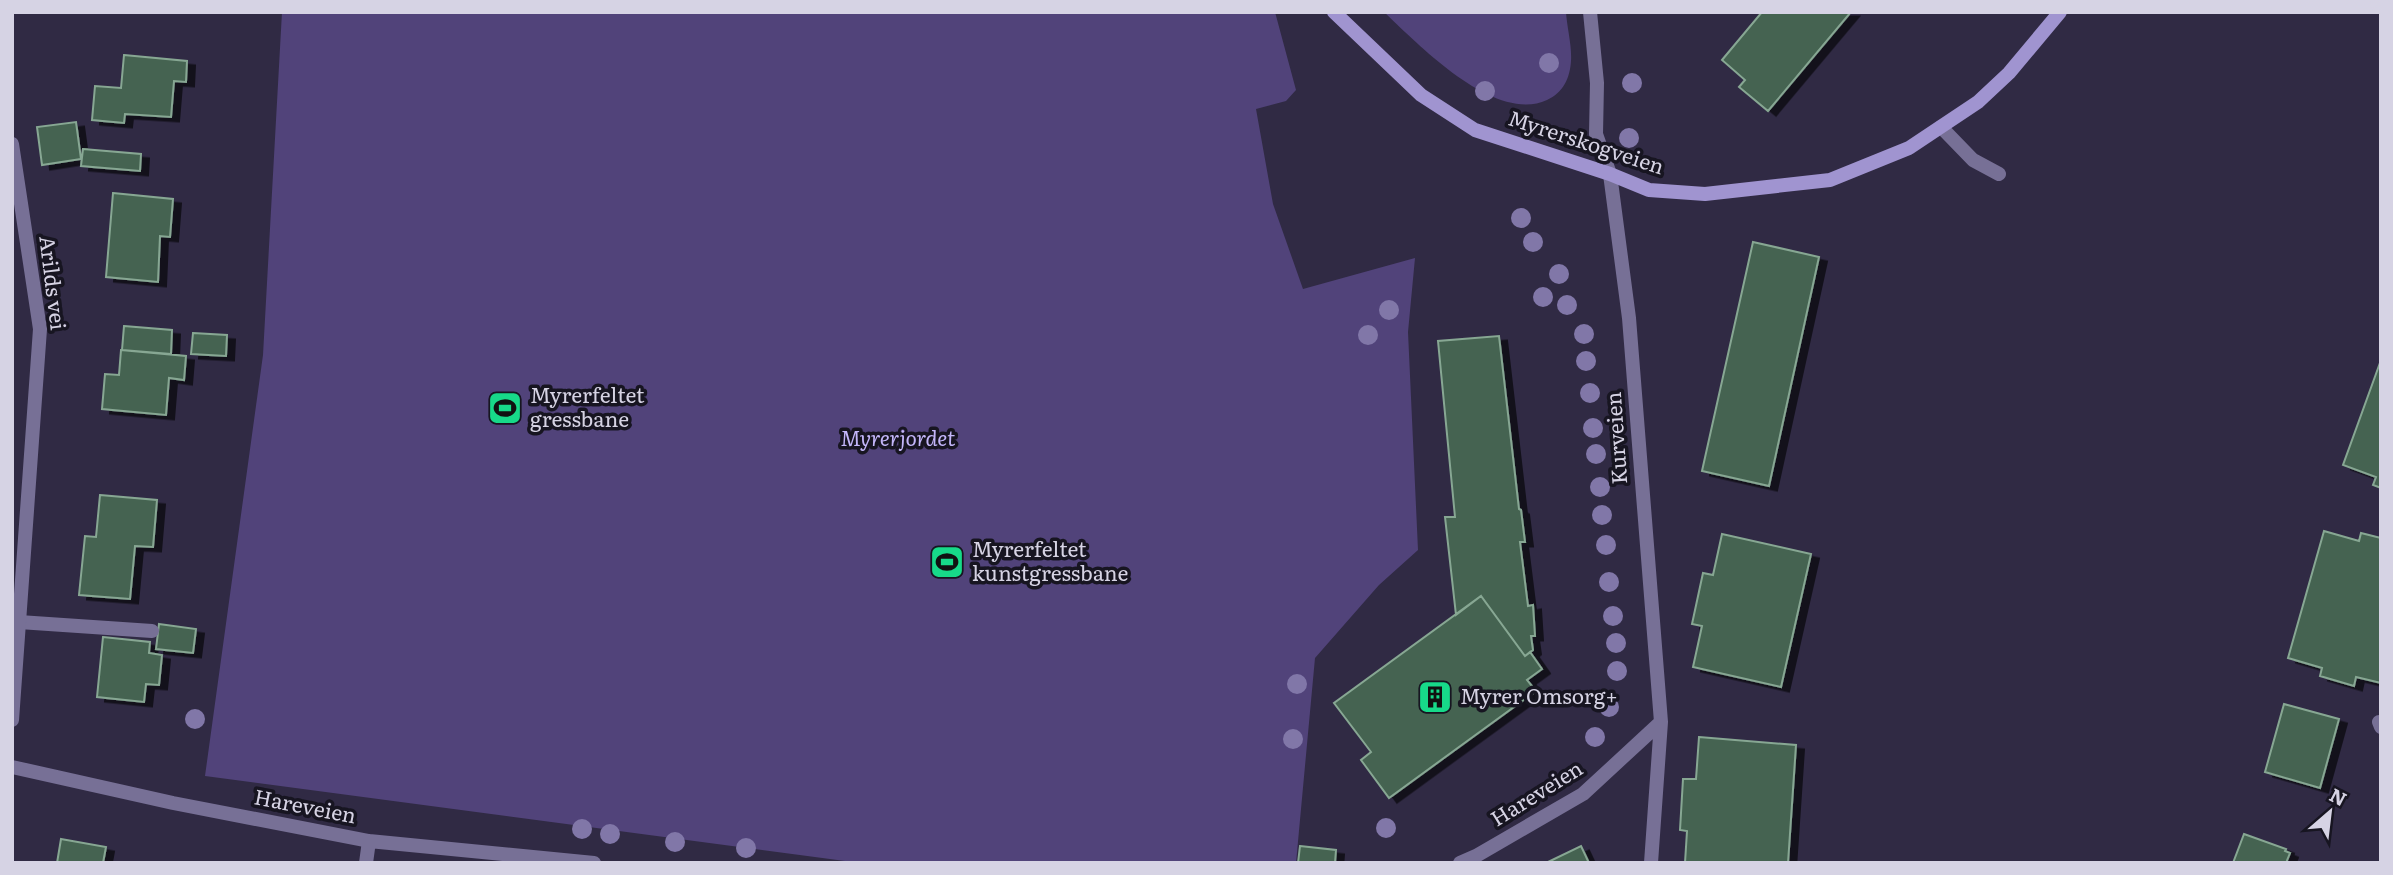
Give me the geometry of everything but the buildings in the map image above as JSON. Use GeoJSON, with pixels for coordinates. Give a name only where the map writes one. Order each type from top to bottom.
{"type":"FeatureCollection","features":[{"type":"Feature","properties":{"kind":"street","name":"Myrerskogveien"},"geometry":{"type":"LineString","coordinates":[[1334,12],[1421,94],[1475,130],[1610,174],[1649,190],[1705,194],[1830,180],[1909,148],[1978,102],[2009,74],[2039,41],[2060,12]]}},
{"type":"Feature","properties":{"kind":"street","name":"Kurveien"},"geometry":{"type":"LineString","coordinates":[[1590,12],[1597,83],[1596,134],[1610,174],[1629,318],[1661,722],[1651,863]]}},
{"type":"Feature","properties":{"kind":"street"},"geometry":{"type":"LineString","coordinates":[[1941,127],[1973,160],[1998,174]]}},
{"type":"Feature","properties":{"kind":"street","name":"Arilds vei"},"geometry":{"type":"LineString","coordinates":[[12,144],[40,330],[17,593],[19,622],[12,720]]}},
{"type":"Feature","properties":{"kind":"street"},"geometry":{"type":"LineString","coordinates":[[19,622],[152,631]]}},
{"type":"Feature","properties":{"kind":"street","name":"Hareveien"},"geometry":{"type":"LineString","coordinates":[[1460,863],[1583,794],[1661,722]]}},
{"type":"Feature","properties":{"kind":"street","name":"Hareveien"},"geometry":{"type":"LineString","coordinates":[[12,767],[173,803],[369,841],[594,863]]}},
{"type":"Feature","properties":{"kind":"street"},"geometry":{"type":"LineString","coordinates":[[366,863],[369,841]]}},
{"type":"Feature","properties":{"kind":"green space","name":"Myrerjordet"},"geometry":{"type":"Polygon","coordinates":[[[282,12],[1275,12],[1296,90],[1286,101],[1256,109],[1273,204],[1303,289],[1415,258],[1408,332],[1418,550],[1379,585],[1315,658],[1296,863],[860,863],[205,776],[263,355],[282,12]]]}},
{"type":"Feature","properties":{"kind":"green space"},"geometry":{"type":"Polygon","coordinates":[[[1384,12],[1566,12],[1571,55],[1567,79],[1561,89],[1547,100],[1527,104],[1505,101],[1482,91],[1437,61],[1384,12]]]}},
{"type":"Feature","properties":{"kind":"place","name":"Myrerfeltet gressbane"},"geometry":{"type":"Point","coordinates":[505,408]}},
{"type":"Feature","properties":{"kind":"place","name":"Myrerfeltet kunstgressbane"},"geometry":{"type":"Point","coordinates":[947,562]}},
{"type":"Feature","properties":{"kind":"place","name":"Myrer Omsorg+"},"geometry":{"type":"Point","coordinates":[1435,697]}}]}
